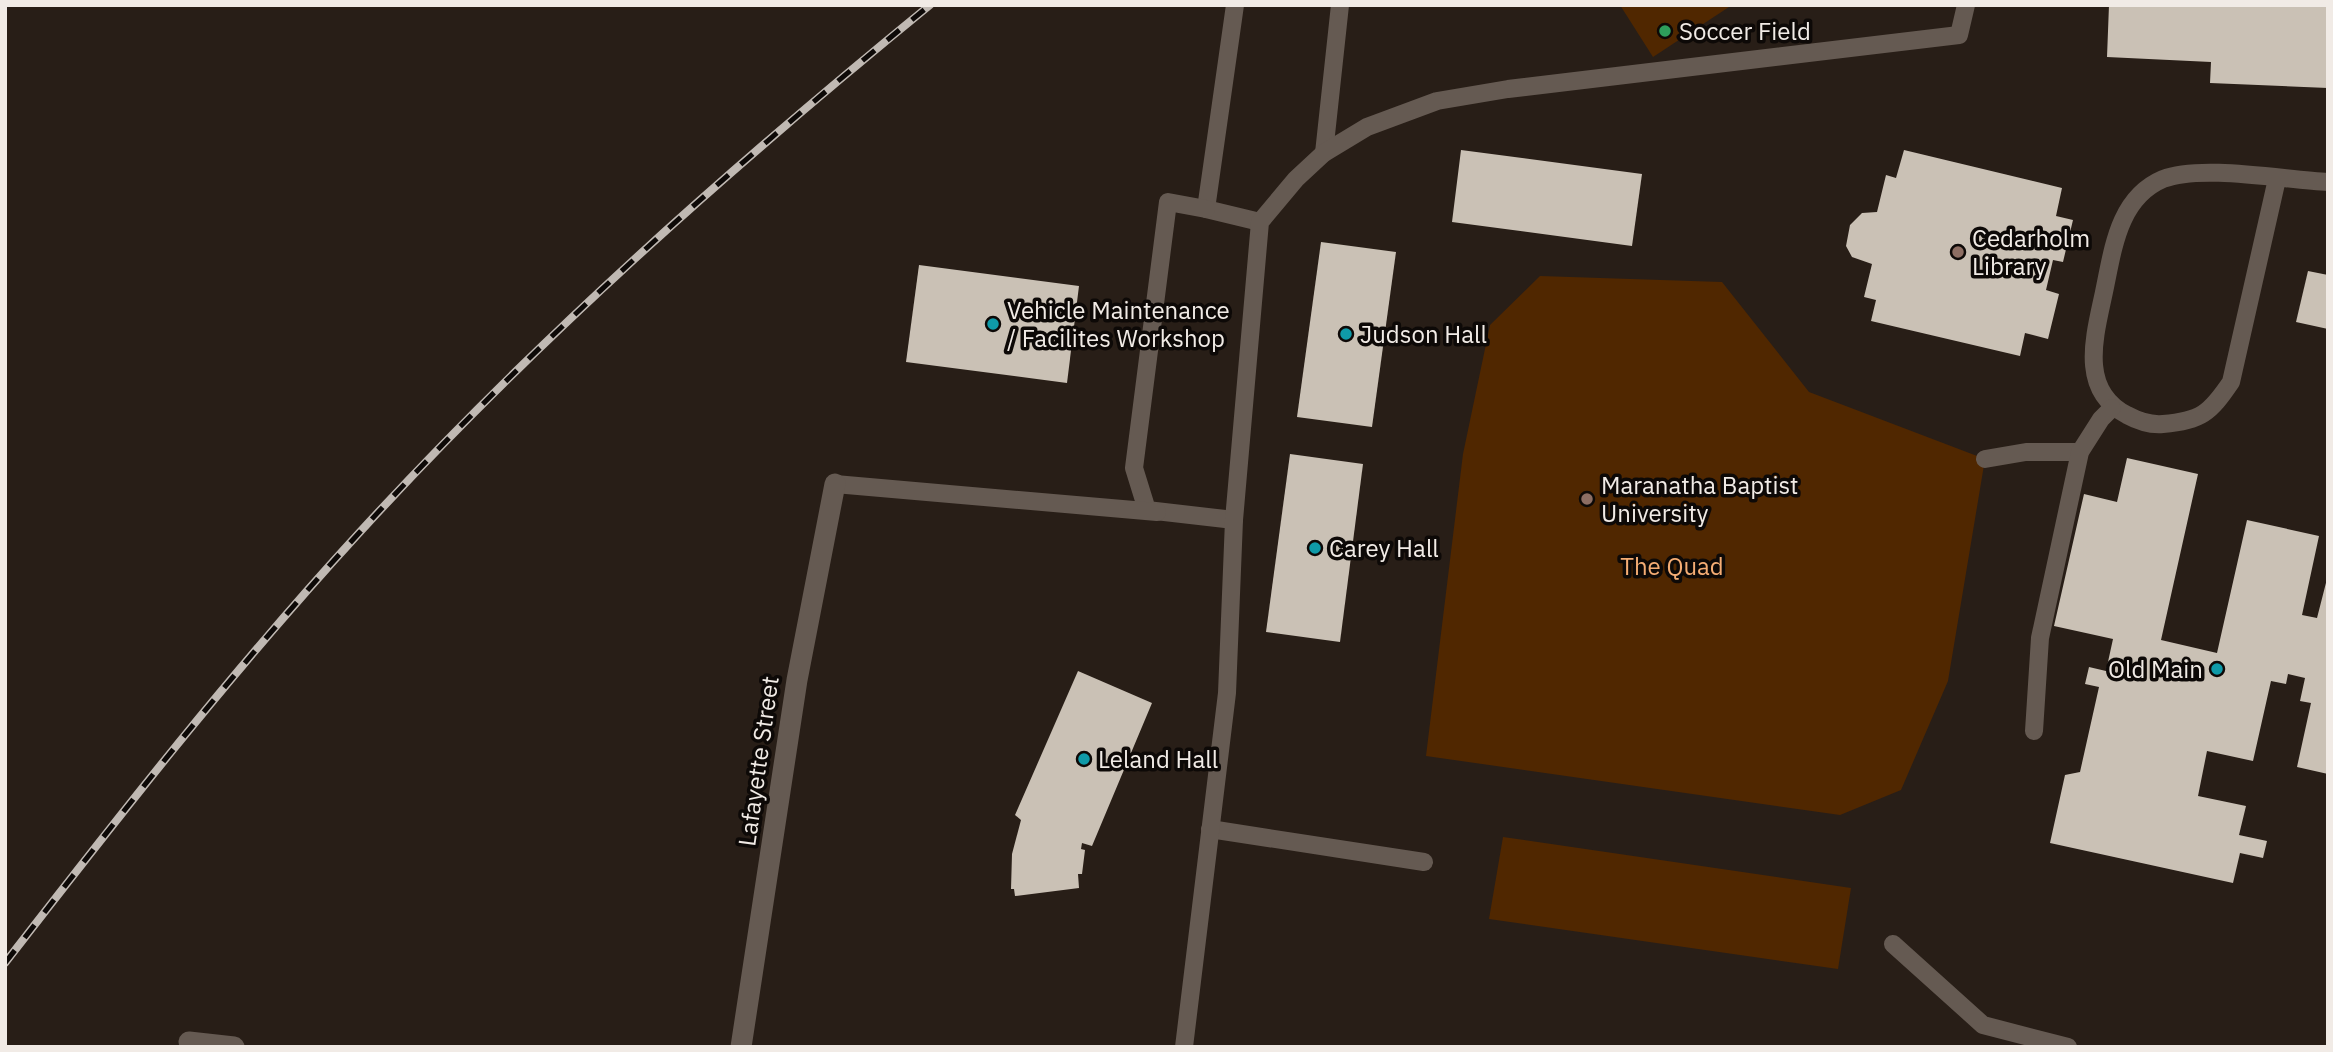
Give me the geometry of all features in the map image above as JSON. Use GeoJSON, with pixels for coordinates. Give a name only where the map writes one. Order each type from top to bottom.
{"type":"FeatureCollection","features":[{"type":"Feature","properties":{"kind":"street","name":"Lafayette Street"},"geometry":{"type":"LineString","coordinates":[[741,1047],[797,680],[835,484]]}},
{"type":"Feature","properties":{"kind":"street"},"geometry":{"type":"LineString","coordinates":[[189,1042],[234,1047]]}},
{"type":"Feature","properties":{"kind":"lane"},"geometry":{"type":"LineString","coordinates":[[1206,209],[1236,5]]}},
{"type":"Feature","properties":{"kind":"lane"},"geometry":{"type":"LineString","coordinates":[[1324,153],[1340,5]]}},
{"type":"Feature","properties":{"kind":"lane"},"geometry":{"type":"LineString","coordinates":[[1184,1047],[1227,693],[1234,520],[1260,222],[1296,179],[1324,153],[1367,127],[1437,101],[1508,89],[1959,35],[1966,5]]}},
{"type":"Feature","properties":{"kind":"lane"},"geometry":{"type":"LineString","coordinates":[[2277,179],[2231,382],[2216,404],[2198,419],[2155,425],[2112,408],[2100,389],[2093,366],[2093,346],[2116,236],[2127,210],[2143,191],[2164,179],[2191,173],[2328,182]]}},
{"type":"Feature","properties":{"kind":"lane"},"geometry":{"type":"LineString","coordinates":[[1147,510],[1134,468],[1168,202],[1260,222]]}},
{"type":"Feature","properties":{"kind":"lane"},"geometry":{"type":"LineString","coordinates":[[2034,731],[2040,638],[2080,452],[2101,419],[2112,408]]}},
{"type":"Feature","properties":{"kind":"lane"},"geometry":{"type":"LineString","coordinates":[[1985,459],[2026,452],[2080,452]]}},
{"type":"Feature","properties":{"kind":"lane"},"geometry":{"type":"LineString","coordinates":[[835,484],[1147,510],[1234,520]]}},
{"type":"Feature","properties":{"kind":"lane"},"geometry":{"type":"LineString","coordinates":[[1210,829],[1424,862]]}},
{"type":"Feature","properties":{"kind":"lane"},"geometry":{"type":"LineString","coordinates":[[1894,944],[1983,1026],[2068,1047]]}},
{"type":"Feature","properties":{"kind":"green space","name":"Soccer Field"},"geometry":{"type":"Polygon","coordinates":[[[1620,5],[1732,5],[1653,57],[1620,5]]]}},
{"type":"Feature","properties":{"kind":"green space","name":"The Quad"},"geometry":{"type":"Polygon","coordinates":[[[1540,276],[1722,282],[1809,392],[1985,459],[1948,681],[1901,790],[1840,815],[1426,756],[1463,454],[1490,325],[1540,276]]]}},
{"type":"Feature","properties":{"kind":"green space"},"geometry":{"type":"Polygon","coordinates":[[[1503,837],[1851,888],[1838,969],[1489,919],[1503,837]]]}},
{"type":"Feature","properties":{"kind":"building"},"geometry":{"type":"Polygon","coordinates":[[[2109,5],[2328,5],[2328,88],[2210,83],[2211,62],[2107,57],[2109,5]]]}},
{"type":"Feature","properties":{"kind":"building"},"geometry":{"type":"Polygon","coordinates":[[[1461,150],[1642,174],[1632,246],[1452,222],[1461,150]]]}},
{"type":"Feature","properties":{"kind":"building","name":"Cedarholm Library"},"geometry":{"type":"Polygon","coordinates":[[[1904,150],[2062,188],[2056,216],[2073,220],[2063,262],[2053,260],[2046,290],[2059,294],[2048,339],[2025,333],[2020,356],[1871,321],[1876,300],[1864,297],[1872,264],[1852,257],[1846,246],[1850,225],[1862,213],[1877,212],[1886,175],[1896,178],[1904,150]]]}},
{"type":"Feature","properties":{"kind":"building","name":"Judson Hall"},"geometry":{"type":"Polygon","coordinates":[[[1321,242],[1396,252],[1372,427],[1297,417],[1321,242]]]}},
{"type":"Feature","properties":{"kind":"building","name":"Vehicle Maintenance / Facilites Workshop"},"geometry":{"type":"Polygon","coordinates":[[[919,265],[1079,286],[1067,383],[906,362],[919,265]]]}},
{"type":"Feature","properties":{"kind":"building"},"geometry":{"type":"Polygon","coordinates":[[[2308,271],[2328,275],[2328,329],[2296,322],[2308,271]]]}},
{"type":"Feature","properties":{"kind":"building","name":"Carey Hall"},"geometry":{"type":"Polygon","coordinates":[[[1290,454],[1363,464],[1340,642],[1266,632],[1290,454]]]}},
{"type":"Feature","properties":{"kind":"building","name":"Old Main"},"geometry":{"type":"Polygon","coordinates":[[[2127,458],[2198,474],[2161,640],[2217,653],[2247,520],[2319,536],[2302,615],[2317,618],[2328,575],[2328,774],[2297,767],[2311,703],[2300,701],[2305,678],[2288,674],[2286,684],[2271,681],[2253,761],[2207,751],[2198,796],[2246,806],[2239,835],[2267,841],[2263,858],[2240,853],[2233,883],[2050,843],[2065,775],[2080,772],[2099,687],[2085,684],[2089,667],[2106,671],[2113,639],[2054,626],[2084,494],[2117,502],[2127,458]]]}},
{"type":"Feature","properties":{"kind":"building","name":"Leland Hall"},"geometry":{"type":"Polygon","coordinates":[[[1078,671],[1152,703],[1092,846],[1082,843],[1081,849],[1085,850],[1082,874],[1078,874],[1079,888],[1015,896],[1014,889],[1011,889],[1012,854],[1021,820],[1015,815],[1078,671]]]}},
{"type":"Feature","properties":{"kind":"railway"},"geometry":{"type":"LineString","coordinates":[[5,963],[222,690],[312,585],[426,462],[564,325],[635,259],[781,130],[930,5]]}},
{"type":"Feature","properties":{"kind":"place","name":"Soccer Field"},"geometry":{"type":"Point","coordinates":[1665,31]}},
{"type":"Feature","properties":{"kind":"place","name":"Cedarholm Library"},"geometry":{"type":"Point","coordinates":[1958,252]}},
{"type":"Feature","properties":{"kind":"place","name":"Vehicle Maintenance / Facilites Workshop"},"geometry":{"type":"Point","coordinates":[993,324]}},
{"type":"Feature","properties":{"kind":"place","name":"Judson Hall"},"geometry":{"type":"Point","coordinates":[1346,334]}},
{"type":"Feature","properties":{"kind":"place","name":"Maranatha Baptist University"},"geometry":{"type":"Point","coordinates":[1587,499]}},
{"type":"Feature","properties":{"kind":"place","name":"Carey Hall"},"geometry":{"type":"Point","coordinates":[1315,548]}},
{"type":"Feature","properties":{"kind":"place","name":"Old Main"},"geometry":{"type":"Point","coordinates":[2217,669]}},
{"type":"Feature","properties":{"kind":"place","name":"Leland Hall"},"geometry":{"type":"Point","coordinates":[1084,759]}}]}
